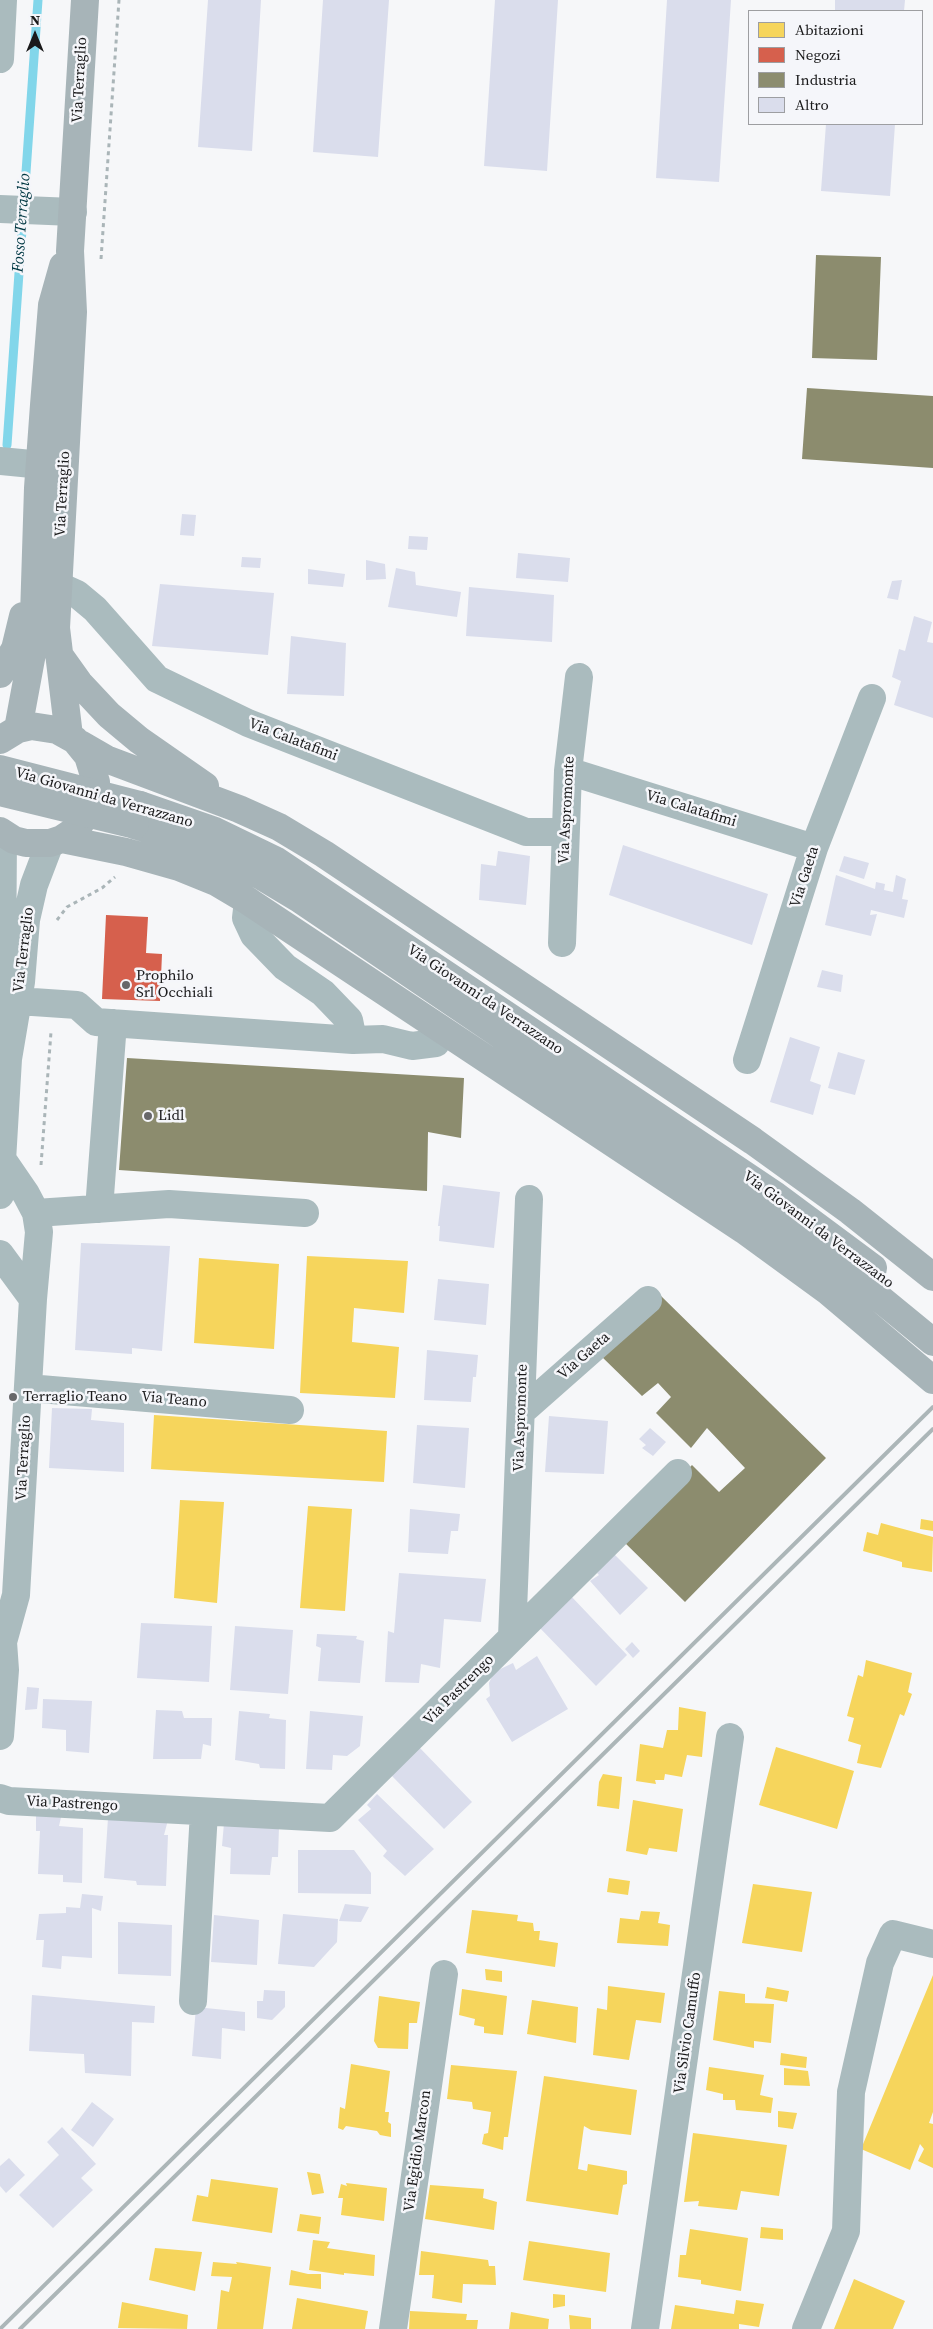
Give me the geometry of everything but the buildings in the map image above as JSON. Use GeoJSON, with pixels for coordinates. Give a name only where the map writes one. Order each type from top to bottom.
{"type":"FeatureCollection","features":[{"type":"Feature","properties":{"kind":"main road","name":"Via Terraglio"},"geometry":{"type":"LineString","coordinates":[[7,734],[33,648],[48,474],[52,305],[61,272],[70,251],[85,0]]}},
{"type":"Feature","properties":{"kind":"main road","name":"Via Terraglio"},"geometry":{"type":"LineString","coordinates":[[48,474],[57,585],[58,653],[74,740]]}},
{"type":"Feature","properties":{"kind":"main road"},"geometry":{"type":"LineString","coordinates":[[0,674],[15,649],[20,632],[23,614],[29,518],[48,474]]}},
{"type":"Feature","properties":{"kind":"main road"},"geometry":{"type":"LineString","coordinates":[[58,653],[79,683],[109,716],[139,740],[239,809]]}},
{"type":"Feature","properties":{"kind":"main road"},"geometry":{"type":"LineString","coordinates":[[7,734],[44,727],[74,740],[106,759],[239,809],[278,827],[324,854],[753,1141],[850,1211],[933,1277]]}},
{"type":"Feature","properties":{"kind":"main road"},"geometry":{"type":"LineString","coordinates":[[56,841],[84,821],[91,809],[95,796],[94,769],[88,756],[74,740]]}},
{"type":"Feature","properties":{"kind":"main road","name":"Via Giovanni da Verrazzano"},"geometry":{"type":"LineString","coordinates":[[0,770],[140,805],[194,823],[275,860],[776,1196],[864,1261],[927,1326]]}},
{"type":"Feature","properties":{"kind":"main road","name":"Via Giovanni da Verrazzano"},"geometry":{"type":"LineString","coordinates":[[0,792],[136,825],[190,842],[262,877],[306,904],[927,1326]]}},
{"type":"Feature","properties":{"kind":"main road"},"geometry":{"type":"LineString","coordinates":[[2,832],[26,843],[56,841],[126,852],[180,867],[216,882],[379,987],[787,1260],[933,1380]]}},
{"type":"Feature","properties":{"kind":"street"},"geometry":{"type":"LineString","coordinates":[[0,59],[3,0]]}},
{"type":"Feature","properties":{"kind":"street"},"geometry":{"type":"LineString","coordinates":[[3,209],[73,212]]}},
{"type":"Feature","properties":{"kind":"street"},"geometry":{"type":"LineString","coordinates":[[0,462],[48,474]]}},
{"type":"Feature","properties":{"kind":"street","name":"Via Calatafimi"},"geometry":{"type":"LineString","coordinates":[[57,585],[77,594],[95,609],[157,679],[248,723],[526,832],[564,832]]}},
{"type":"Feature","properties":{"kind":"street","name":"Via Aspromonte"},"geometry":{"type":"LineString","coordinates":[[562,943],[564,832],[568,770],[579,677]]}},
{"type":"Feature","properties":{"kind":"street","name":"Via Gaeta"},"geometry":{"type":"LineString","coordinates":[[747,1060],[814,848],[872,698]]}},
{"type":"Feature","properties":{"kind":"street","name":"Via Calatafimi"},"geometry":{"type":"LineString","coordinates":[[568,770],[814,848]]}},
{"type":"Feature","properties":{"kind":"street","name":"Via Terraglio"},"geometry":{"type":"LineString","coordinates":[[2,832],[2,982],[8,1059]]}},
{"type":"Feature","properties":{"kind":"street","name":"Via Terraglio"},"geometry":{"type":"LineString","coordinates":[[0,1195],[8,1059],[18,1002],[26,920],[34,885],[56,841]]}},
{"type":"Feature","properties":{"kind":"street"},"geometry":{"type":"LineString","coordinates":[[248,901],[246,918],[254,935],[266,950],[290,972],[322,993],[348,1020],[353,1040]]}},
{"type":"Feature","properties":{"kind":"street"},"geometry":{"type":"LineString","coordinates":[[18,1002],[77,1005],[96,1022],[353,1040],[383,1039],[412,1046],[436,1043]]}},
{"type":"Feature","properties":{"kind":"street"},"geometry":{"type":"LineString","coordinates":[[383,1039],[409,1020]]}},
{"type":"Feature","properties":{"kind":"street"},"geometry":{"type":"LineString","coordinates":[[100,1209],[113,1023]]}},
{"type":"Feature","properties":{"kind":"street"},"geometry":{"type":"LineString","coordinates":[[2,1159],[26,1194],[36,1213],[169,1204],[304,1213]]}},
{"type":"Feature","properties":{"kind":"street","name":"Via Aspromonte"},"geometry":{"type":"LineString","coordinates":[[512,1637],[529,1199]]}},
{"type":"Feature","properties":{"kind":"street","name":"Via Terraglio"},"geometry":{"type":"LineString","coordinates":[[0,1736],[5,1670],[2,1638],[16,1595],[33,1299],[39,1232],[36,1213]]}},
{"type":"Feature","properties":{"kind":"street"},"geometry":{"type":"LineString","coordinates":[[0,1254],[33,1299]]}},
{"type":"Feature","properties":{"kind":"street","name":"Via Gaeta"},"geometry":{"type":"LineString","coordinates":[[521,1412],[648,1300]]}},
{"type":"Feature","properties":{"kind":"street","name":"Via Teano"},"geometry":{"type":"LineString","coordinates":[[28,1388],[290,1410]]}},
{"type":"Feature","properties":{"kind":"street","name":"Via Pastrengo"},"geometry":{"type":"LineString","coordinates":[[0,1798],[204,1812],[330,1818],[678,1473]]}},
{"type":"Feature","properties":{"kind":"street","name":"Via Silvio Camuffo"},"geometry":{"type":"LineString","coordinates":[[645,2329],[730,1736]]}},
{"type":"Feature","properties":{"kind":"street"},"geometry":{"type":"LineString","coordinates":[[194,2001],[204,1812]]}},
{"type":"Feature","properties":{"kind":"street"},"geometry":{"type":"LineString","coordinates":[[806,2329],[846,2231],[851,2092],[880,1963],[893,1934],[933,1944]]}},
{"type":"Feature","properties":{"kind":"street","name":"Via Egidio Marcon"},"geometry":{"type":"LineString","coordinates":[[393,2329],[444,1974]]}},
{"type":"Feature","properties":{"kind":"path"},"geometry":{"type":"LineString","coordinates":[[54,924],[67,907],[102,888],[113,880],[118,873]]}},
{"type":"Feature","properties":{"kind":"path"},"geometry":{"type":"LineString","coordinates":[[41,1168],[51,1024]]}},
{"type":"Feature","properties":{"kind":"waterway","name":"Fosso Terraglio"},"geometry":{"type":"LineString","coordinates":[[7,445],[38,0]]}},
{"type":"Feature","properties":{"kind":"railway"},"geometry":{"type":"LineString","coordinates":[[0,2329],[933,1407]]}},
{"type":"Feature","properties":{"kind":"railway"},"geometry":{"type":"LineString","coordinates":[[20,2329],[933,1429]]}},
{"type":"Feature","properties":{"kind":"place","name":"Prophilo Srl Occhiali"},"geometry":{"type":"Point","coordinates":[126,985]}},
{"type":"Feature","properties":{"kind":"place","name":"Lidl"},"geometry":{"type":"Point","coordinates":[148,1116]}},
{"type":"Feature","properties":{"kind":"place","name":"Terraglio Teano"},"geometry":{"type":"Point","coordinates":[13,1397]}}]}
